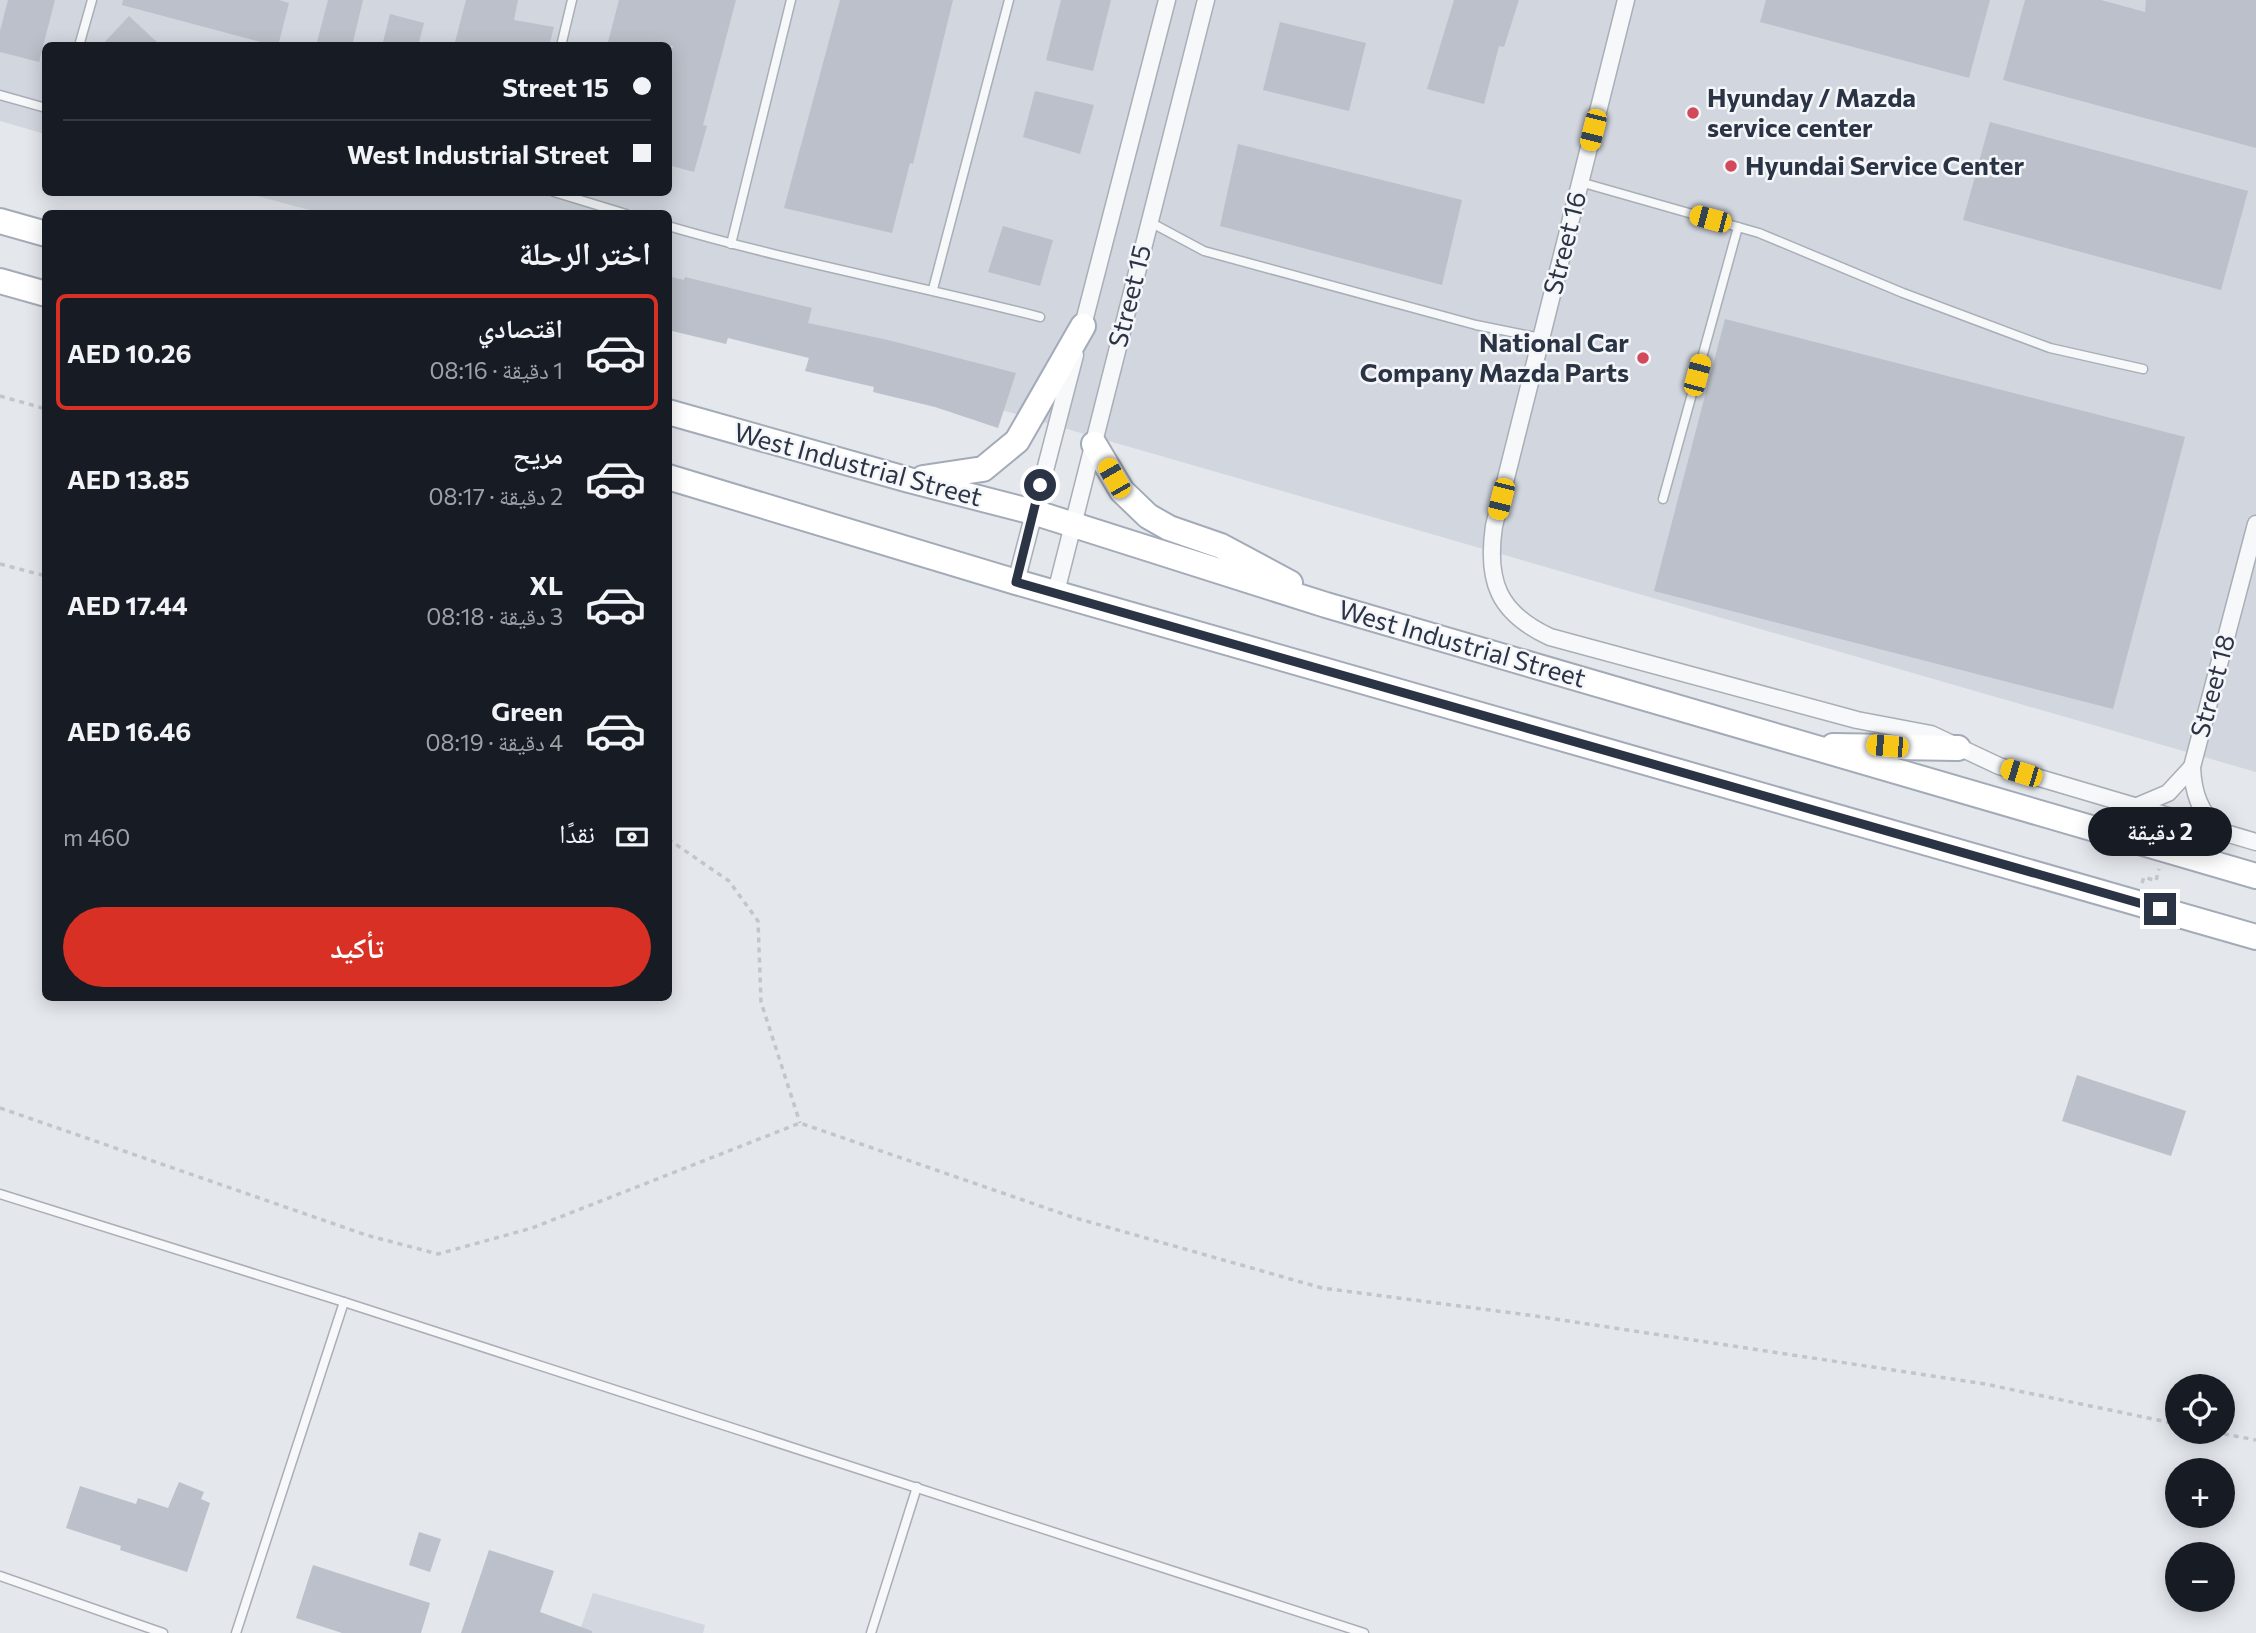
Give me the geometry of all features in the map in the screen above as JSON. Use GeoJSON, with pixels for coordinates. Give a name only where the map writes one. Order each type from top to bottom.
{"type":"FeatureCollection","features":[{"type":"Feature","properties":{"kind":"main road"},"geometry":{"type":"LineString","coordinates":[[0,221],[42,233]]}},
{"type":"Feature","properties":{"kind":"main road"},"geometry":{"type":"LineString","coordinates":[[0,281],[42,293]]}},
{"type":"Feature","properties":{"kind":"main road"},"geometry":{"type":"LineString","coordinates":[[909,480],[984,469],[1017,442],[1083,326]]}},
{"type":"Feature","properties":{"kind":"main road","name":"West Industrial Street"},"geometry":{"type":"LineString","coordinates":[[672,413],[1033,512],[1326,605],[2256,876]]}},
{"type":"Feature","properties":{"kind":"main road"},"geometry":{"type":"LineString","coordinates":[[1094,444],[1122,491],[1149,516],[1169,528],[1221,546],[1256,563],[1326,605]]}},
{"type":"Feature","properties":{"kind":"main road"},"geometry":{"type":"LineString","coordinates":[[672,478],[1016,582],[2256,937]]}},
{"type":"Feature","properties":{"kind":"main road"},"geometry":{"type":"LineString","coordinates":[[1812,747],[1867,745],[1958,748]]}},
{"type":"Feature","properties":{"kind":"street","name":"Street 15"},"geometry":{"type":"LineString","coordinates":[[1016,582],[1167,0]]}},
{"type":"Feature","properties":{"kind":"street","name":"Street 15"},"geometry":{"type":"LineString","coordinates":[[1056,592],[1206,0]]}},
{"type":"Feature","properties":{"kind":"street","name":"Street 16"},"geometry":{"type":"LineString","coordinates":[[1494,526],[1626,0]]}},
{"type":"Feature","properties":{"kind":"street","name":"Street 18"},"geometry":{"type":"LineString","coordinates":[[2219,831],[2198,802],[2192,767],[2256,524]]}},
{"type":"Feature","properties":{"kind":"street","name":"West Industrial Street"},"geometry":{"type":"LineString","coordinates":[[1494,526],[1490,556],[1493,577],[1499,593],[1512,612],[1529,628],[1857,720],[1931,734],[1999,766],[2256,842]]}},
{"type":"Feature","properties":{"kind":"street","name":"Street 18"},"geometry":{"type":"LineString","coordinates":[[2135,807],[2168,793],[2192,767]]}},
{"type":"Feature","properties":{"kind":"lane"},"geometry":{"type":"LineString","coordinates":[[80,42],[92,0]]}},
{"type":"Feature","properties":{"kind":"lane"},"geometry":{"type":"LineString","coordinates":[[562,42],[572,0]]}},
{"type":"Feature","properties":{"kind":"lane"},"geometry":{"type":"LineString","coordinates":[[730,244],[791,0]]}},
{"type":"Feature","properties":{"kind":"lane"},"geometry":{"type":"LineString","coordinates":[[933,289],[1009,0]]}},
{"type":"Feature","properties":{"kind":"lane"},"geometry":{"type":"LineString","coordinates":[[0,95],[42,107]]}},
{"type":"Feature","properties":{"kind":"lane"},"geometry":{"type":"LineString","coordinates":[[1580,182],[1759,233],[1903,293],[2050,348],[2143,369]]}},
{"type":"Feature","properties":{"kind":"lane"},"geometry":{"type":"LineString","coordinates":[[567,196],[613,210]]}},
{"type":"Feature","properties":{"kind":"lane"},"geometry":{"type":"LineString","coordinates":[[1148,221],[1203,251],[1476,325],[1541,338]]}},
{"type":"Feature","properties":{"kind":"lane"},"geometry":{"type":"LineString","coordinates":[[672,227],[730,244],[933,289],[1040,317]]}},
{"type":"Feature","properties":{"kind":"lane"},"geometry":{"type":"LineString","coordinates":[[1663,499],[1738,227]]}},
{"type":"Feature","properties":{"kind":"lane"},"geometry":{"type":"LineString","coordinates":[[0,1194],[344,1301],[1364,1633]]}},
{"type":"Feature","properties":{"kind":"lane"},"geometry":{"type":"LineString","coordinates":[[236,1633],[344,1301]]}},
{"type":"Feature","properties":{"kind":"lane"},"geometry":{"type":"LineString","coordinates":[[871,1633],[917,1487]]}},
{"type":"Feature","properties":{"kind":"lane"},"geometry":{"type":"LineString","coordinates":[[0,1576],[163,1633]]}},
{"type":"Feature","properties":{"kind":"path"},"geometry":{"type":"LineString","coordinates":[[0,396],[42,408]]}},
{"type":"Feature","properties":{"kind":"path"},"geometry":{"type":"LineString","coordinates":[[0,564],[42,575]]}},
{"type":"Feature","properties":{"kind":"path"},"geometry":{"type":"LineString","coordinates":[[672,842],[729,881],[758,921],[761,1002],[800,1123]]}},
{"type":"Feature","properties":{"kind":"path"},"geometry":{"type":"LineString","coordinates":[[0,1108],[366,1235],[438,1254],[532,1228],[800,1123],[1072,1217],[1321,1288],[1985,1384],[2165,1422]]}},
{"type":"Feature","properties":{"kind":"path"},"geometry":{"type":"LineString","coordinates":[[2235,1436],[2256,1440]]}},
{"type":"Feature","properties":{"kind":"shaded area"},"geometry":{"type":"Polygon","coordinates":[[[0,0],[2256,0],[2256,772],[672,315],[672,210],[309,210],[258,196],[672,196],[672,42],[42,42],[42,133],[0,121],[0,0]]]}},
{"type":"Feature","properties":{"kind":"shaded area"},"geometry":{"type":"Polygon","coordinates":[[[593,1593],[705,1625],[703,1633],[579,1633],[593,1593]]]}},
{"type":"Feature","properties":{"kind":"building"},"geometry":{"type":"Polygon","coordinates":[[[8,0],[55,0],[39,62],[0,52],[0,31],[8,0]]]}},
{"type":"Feature","properties":{"kind":"building"},"geometry":{"type":"Polygon","coordinates":[[[123,0],[279,0],[289,3],[279,42],[261,42],[122,5],[123,0]]]}},
{"type":"Feature","properties":{"kind":"building"},"geometry":{"type":"Polygon","coordinates":[[[328,0],[363,0],[353,42],[317,42],[328,0]]]}},
{"type":"Feature","properties":{"kind":"building"},"geometry":{"type":"Polygon","coordinates":[[[466,0],[518,0],[514,20],[554,27],[550,42],[455,42],[466,0]]]}},
{"type":"Feature","properties":{"kind":"building"},"geometry":{"type":"Polygon","coordinates":[[[619,0],[736,0],[703,125],[707,126],[694,172],[672,166],[672,42],[608,42],[619,0]]]}},
{"type":"Feature","properties":{"kind":"building"},"geometry":{"type":"Polygon","coordinates":[[[840,0],[953,0],[913,164],[910,163],[892,233],[784,208],[840,0]]]}},
{"type":"Feature","properties":{"kind":"building"},"geometry":{"type":"Polygon","coordinates":[[[1061,0],[1111,0],[1093,71],[1046,60],[1061,0]]]}},
{"type":"Feature","properties":{"kind":"building"},"geometry":{"type":"Polygon","coordinates":[[[1454,0],[1519,0],[1504,47],[1499,46],[1484,104],[1427,89],[1454,0]]]}},
{"type":"Feature","properties":{"kind":"building"},"geometry":{"type":"Polygon","coordinates":[[[1766,0],[1990,0],[1969,78],[1760,22],[1766,0]]]}},
{"type":"Feature","properties":{"kind":"building"},"geometry":{"type":"Polygon","coordinates":[[[2025,0],[2101,0],[2145,12],[2146,0],[2256,0],[2256,148],[2003,80],[2025,0]]]}},
{"type":"Feature","properties":{"kind":"building"},"geometry":{"type":"Polygon","coordinates":[[[390,14],[424,23],[419,42],[383,42],[390,14]]]}},
{"type":"Feature","properties":{"kind":"building"},"geometry":{"type":"Polygon","coordinates":[[[129,16],[157,42],[105,42],[129,16]]]}},
{"type":"Feature","properties":{"kind":"building"},"geometry":{"type":"Polygon","coordinates":[[[1280,22],[1366,43],[1349,111],[1263,90],[1280,22]]]}},
{"type":"Feature","properties":{"kind":"building"},"geometry":{"type":"Polygon","coordinates":[[[1035,91],[1094,105],[1080,154],[1023,137],[1035,91]]]}},
{"type":"Feature","properties":{"kind":"building"},"geometry":{"type":"Polygon","coordinates":[[[1990,122],[2248,191],[2221,290],[1963,220],[1990,122]]]}},
{"type":"Feature","properties":{"kind":"building"},"geometry":{"type":"Polygon","coordinates":[[[1238,144],[1462,200],[1442,285],[1220,226],[1238,144]]]}},
{"type":"Feature","properties":{"kind":"building"},"geometry":{"type":"Polygon","coordinates":[[[1003,226],[1053,240],[1040,286],[988,272],[1003,226]]]}},
{"type":"Feature","properties":{"kind":"building"},"geometry":{"type":"Polygon","coordinates":[[[672,277],[684,280],[685,277],[812,308],[808,323],[888,340],[1016,373],[998,428],[935,407],[873,392],[874,387],[805,371],[809,358],[728,338],[726,344],[672,331],[672,277]]]}},
{"type":"Feature","properties":{"kind":"building"},"geometry":{"type":"Polygon","coordinates":[[[1725,319],[2185,437],[2113,709],[1654,591],[1725,319]]]}},
{"type":"Feature","properties":{"kind":"building"},"geometry":{"type":"Polygon","coordinates":[[[2077,1075],[2186,1111],[2171,1156],[2062,1121],[2077,1075]]]}},
{"type":"Feature","properties":{"kind":"building"},"geometry":{"type":"Polygon","coordinates":[[[179,1482],[204,1492],[201,1499],[210,1503],[187,1572],[120,1550],[121,1546],[66,1528],[80,1486],[136,1504],[138,1498],[168,1508],[179,1482]]]}},
{"type":"Feature","properties":{"kind":"building"},"geometry":{"type":"Polygon","coordinates":[[[419,1532],[441,1539],[430,1572],[409,1565],[419,1532]]]}},
{"type":"Feature","properties":{"kind":"building"},"geometry":{"type":"Polygon","coordinates":[[[489,1550],[554,1571],[540,1612],[592,1633],[461,1633],[489,1550]]]}},
{"type":"Feature","properties":{"kind":"building"},"geometry":{"type":"Polygon","coordinates":[[[313,1565],[430,1603],[421,1633],[342,1633],[296,1618],[313,1565]]]}},
{"type":"Feature","properties":{"kind":"place","name":"Hyunday / Mazda service center"},"geometry":{"type":"Point","coordinates":[1693,113]}},
{"type":"Feature","properties":{"kind":"place","name":"Hyundai Service Center"},"geometry":{"type":"Point","coordinates":[1731,166]}},
{"type":"Feature","properties":{"kind":"place","name":"National Car Company Mazda Parts"},"geometry":{"type":"Point","coordinates":[1643,358]}},
{"type":"Feature","properties":{"kind":"route"},"geometry":{"type":"LineString","coordinates":[[1040,485],[1016,582],[2160,909]]}}]}
